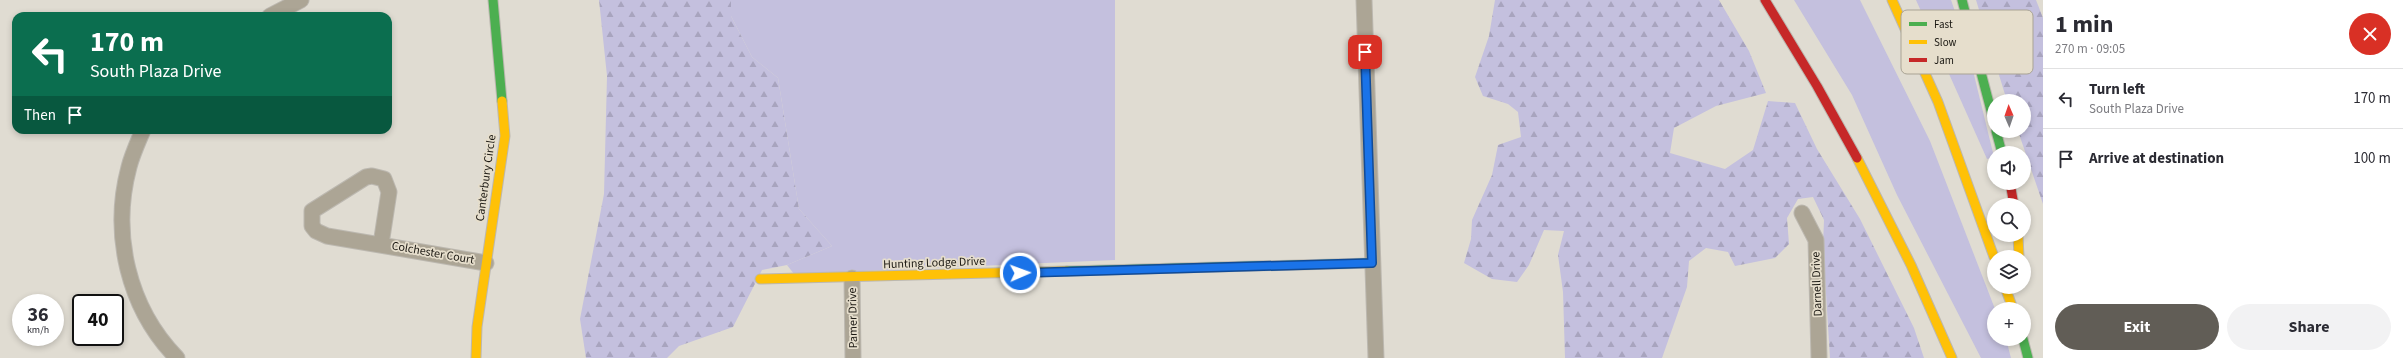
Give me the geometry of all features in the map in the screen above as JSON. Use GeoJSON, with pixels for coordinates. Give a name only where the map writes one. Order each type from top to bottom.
{"type":"FeatureCollection","features":[{"type":"Feature","properties":{"kind":"main road","name":"Canterbury Circle"},"geometry":{"type":"LineString","coordinates":[[476,358],[477,327],[505,136],[493,0]]}},
{"type":"Feature","properties":{"kind":"main road"},"geometry":{"type":"LineString","coordinates":[[1765,0],[1821,93],[1872,184],[1921,285],[1952,358]]}},
{"type":"Feature","properties":{"kind":"main road"},"geometry":{"type":"LineString","coordinates":[[1892,0],[1901,20]]}},
{"type":"Feature","properties":{"kind":"main road"},"geometry":{"type":"LineString","coordinates":[[1962,0],[1965,10]]}},
{"type":"Feature","properties":{"kind":"main road"},"geometry":{"type":"LineString","coordinates":[[1925,74],[1938,102],[1991,250]]}},
{"type":"Feature","properties":{"kind":"main road"},"geometry":{"type":"LineString","coordinates":[[1981,74],[1987,95]]}},
{"type":"Feature","properties":{"kind":"main road","name":"Hunting Lodge Drive"},"geometry":{"type":"LineString","coordinates":[[760,279],[852,278],[1372,263]]}},
{"type":"Feature","properties":{"kind":"main road"},"geometry":{"type":"LineString","coordinates":[[2025,346],[2028,358]]}},
{"type":"Feature","properties":{"kind":"street"},"geometry":{"type":"LineString","coordinates":[[278,12],[301,0]]}},
{"type":"Feature","properties":{"kind":"street"},"geometry":{"type":"LineString","coordinates":[[1364,0],[1376,358]]}},
{"type":"Feature","properties":{"kind":"street"},"geometry":{"type":"LineString","coordinates":[[141,134],[129,167],[125,187],[122,209],[123,243],[132,287],[147,318],[159,337],[177,358]]}},
{"type":"Feature","properties":{"kind":"street","name":"Colchester Court"},"geometry":{"type":"LineString","coordinates":[[381,244],[389,192],[384,179],[372,176],[366,177],[312,211],[312,226],[316,231],[327,236],[486,263]]}},
{"type":"Feature","properties":{"kind":"street","name":"Darnell Drive"},"geometry":{"type":"LineString","coordinates":[[1802,213],[1816,240],[1819,358]]}},
{"type":"Feature","properties":{"kind":"street","name":"Pamer Drive"},"geometry":{"type":"LineString","coordinates":[[852,278],[853,358]]}},
{"type":"Feature","properties":{"kind":"green space"},"geometry":{"type":"Polygon","coordinates":[[[599,0],[731,0],[731,16],[752,57],[778,78],[799,209],[832,246],[787,265],[762,270],[733,327],[679,346],[667,358],[586,358],[580,319],[604,194],[607,76],[599,0]]]}},
{"type":"Feature","properties":{"kind":"green space"},"geometry":{"type":"Polygon","coordinates":[[[731,0],[1115,0],[1115,260],[794,274],[787,265],[832,246],[799,209],[778,78],[752,57],[731,16],[731,0]]]}},
{"type":"Feature","properties":{"kind":"green space"},"geometry":{"type":"Polygon","coordinates":[[[1495,0],[1719,0],[1749,51],[1766,93],[1716,106],[1674,128],[1670,153],[1725,169],[1753,150],[1768,101],[1795,103],[1817,149],[1860,219],[1914,328],[1924,358],[1830,358],[1823,245],[1824,220],[1813,197],[1798,199],[1787,218],[1789,244],[1775,258],[1735,266],[1728,252],[1706,248],[1689,261],[1687,287],[1662,358],[1565,358],[1563,292],[1558,255],[1564,231],[1544,230],[1529,265],[1517,282],[1492,279],[1464,263],[1471,239],[1472,220],[1492,175],[1498,145],[1521,137],[1518,112],[1508,104],[1483,96],[1475,77],[1489,36],[1495,0]]]}},
{"type":"Feature","properties":{"kind":"green space"},"geometry":{"type":"Polygon","coordinates":[[[1794,0],[1860,0],[1930,141],[1987,288],[1987,294],[1989,294],[1992,302],[1987,302],[1987,346],[2008,346],[2011,358],[1981,358],[1897,195],[1852,95],[1794,0]]]}},
{"type":"Feature","properties":{"kind":"green space"},"geometry":{"type":"Polygon","coordinates":[[[1916,0],[1951,0],[1954,10],[1920,10],[1916,0]]]}},
{"type":"Feature","properties":{"kind":"green space"},"geometry":{"type":"Polygon","coordinates":[[[1976,0],[2036,0],[2043,18],[2043,204],[2031,169],[2031,146],[2023,146],[2020,138],[2031,138],[2031,94],[2005,94],[1999,74],[2033,74],[2033,10],[1979,10],[1976,0]]]}},
{"type":"Feature","properties":{"kind":"green space"},"geometry":{"type":"Polygon","coordinates":[[[1949,74],[1974,74],[1987,128],[1987,138],[1989,138],[1991,146],[1987,146],[1987,159],[1949,74]]]}},
{"type":"Feature","properties":{"kind":"traffic: fast"},"geometry":{"type":"LineString","coordinates":[[493,0],[502,101]]}},
{"type":"Feature","properties":{"kind":"traffic: fast"},"geometry":{"type":"LineString","coordinates":[[1962,0],[1965,10]]}},
{"type":"Feature","properties":{"kind":"traffic: fast"},"geometry":{"type":"LineString","coordinates":[[1981,74],[1987,95]]}},
{"type":"Feature","properties":{"kind":"traffic: fast"},"geometry":{"type":"LineString","coordinates":[[1998,138],[2000,146]]}},
{"type":"Feature","properties":{"kind":"traffic: fast"},"geometry":{"type":"LineString","coordinates":[[1067,271],[1372,263]]}},
{"type":"Feature","properties":{"kind":"traffic: fast"},"geometry":{"type":"LineString","coordinates":[[2025,346],[2028,358]]}},
{"type":"Feature","properties":{"kind":"traffic: slow"},"geometry":{"type":"LineString","coordinates":[[1892,0],[1901,20]]}},
{"type":"Feature","properties":{"kind":"traffic: slow"},"geometry":{"type":"LineString","coordinates":[[1925,74],[1938,102],[1991,250]]}},
{"type":"Feature","properties":{"kind":"traffic: slow"},"geometry":{"type":"LineString","coordinates":[[476,358],[477,327],[505,136],[502,101]]}},
{"type":"Feature","properties":{"kind":"traffic: slow"},"geometry":{"type":"LineString","coordinates":[[1857,158],[1911,265],[1952,358]]}},
{"type":"Feature","properties":{"kind":"traffic: slow"},"geometry":{"type":"LineString","coordinates":[[2018,242],[2019,250]]}},
{"type":"Feature","properties":{"kind":"traffic: slow"},"geometry":{"type":"LineString","coordinates":[[760,279],[1067,271]]}},
{"type":"Feature","properties":{"kind":"traffic: slow"},"geometry":{"type":"LineString","coordinates":[[2008,294],[2010,302]]}},
{"type":"Feature","properties":{"kind":"traffic: jam"},"geometry":{"type":"LineString","coordinates":[[1765,0],[1817,86],[1857,158]]}},
{"type":"Feature","properties":{"kind":"traffic: jam"},"geometry":{"type":"LineString","coordinates":[[2011,190],[2013,198]]}},
{"type":"Feature","properties":{"kind":"route"},"geometry":{"type":"LineString","coordinates":[[1020,273],[1372,263],[1365,52]]}}]}
